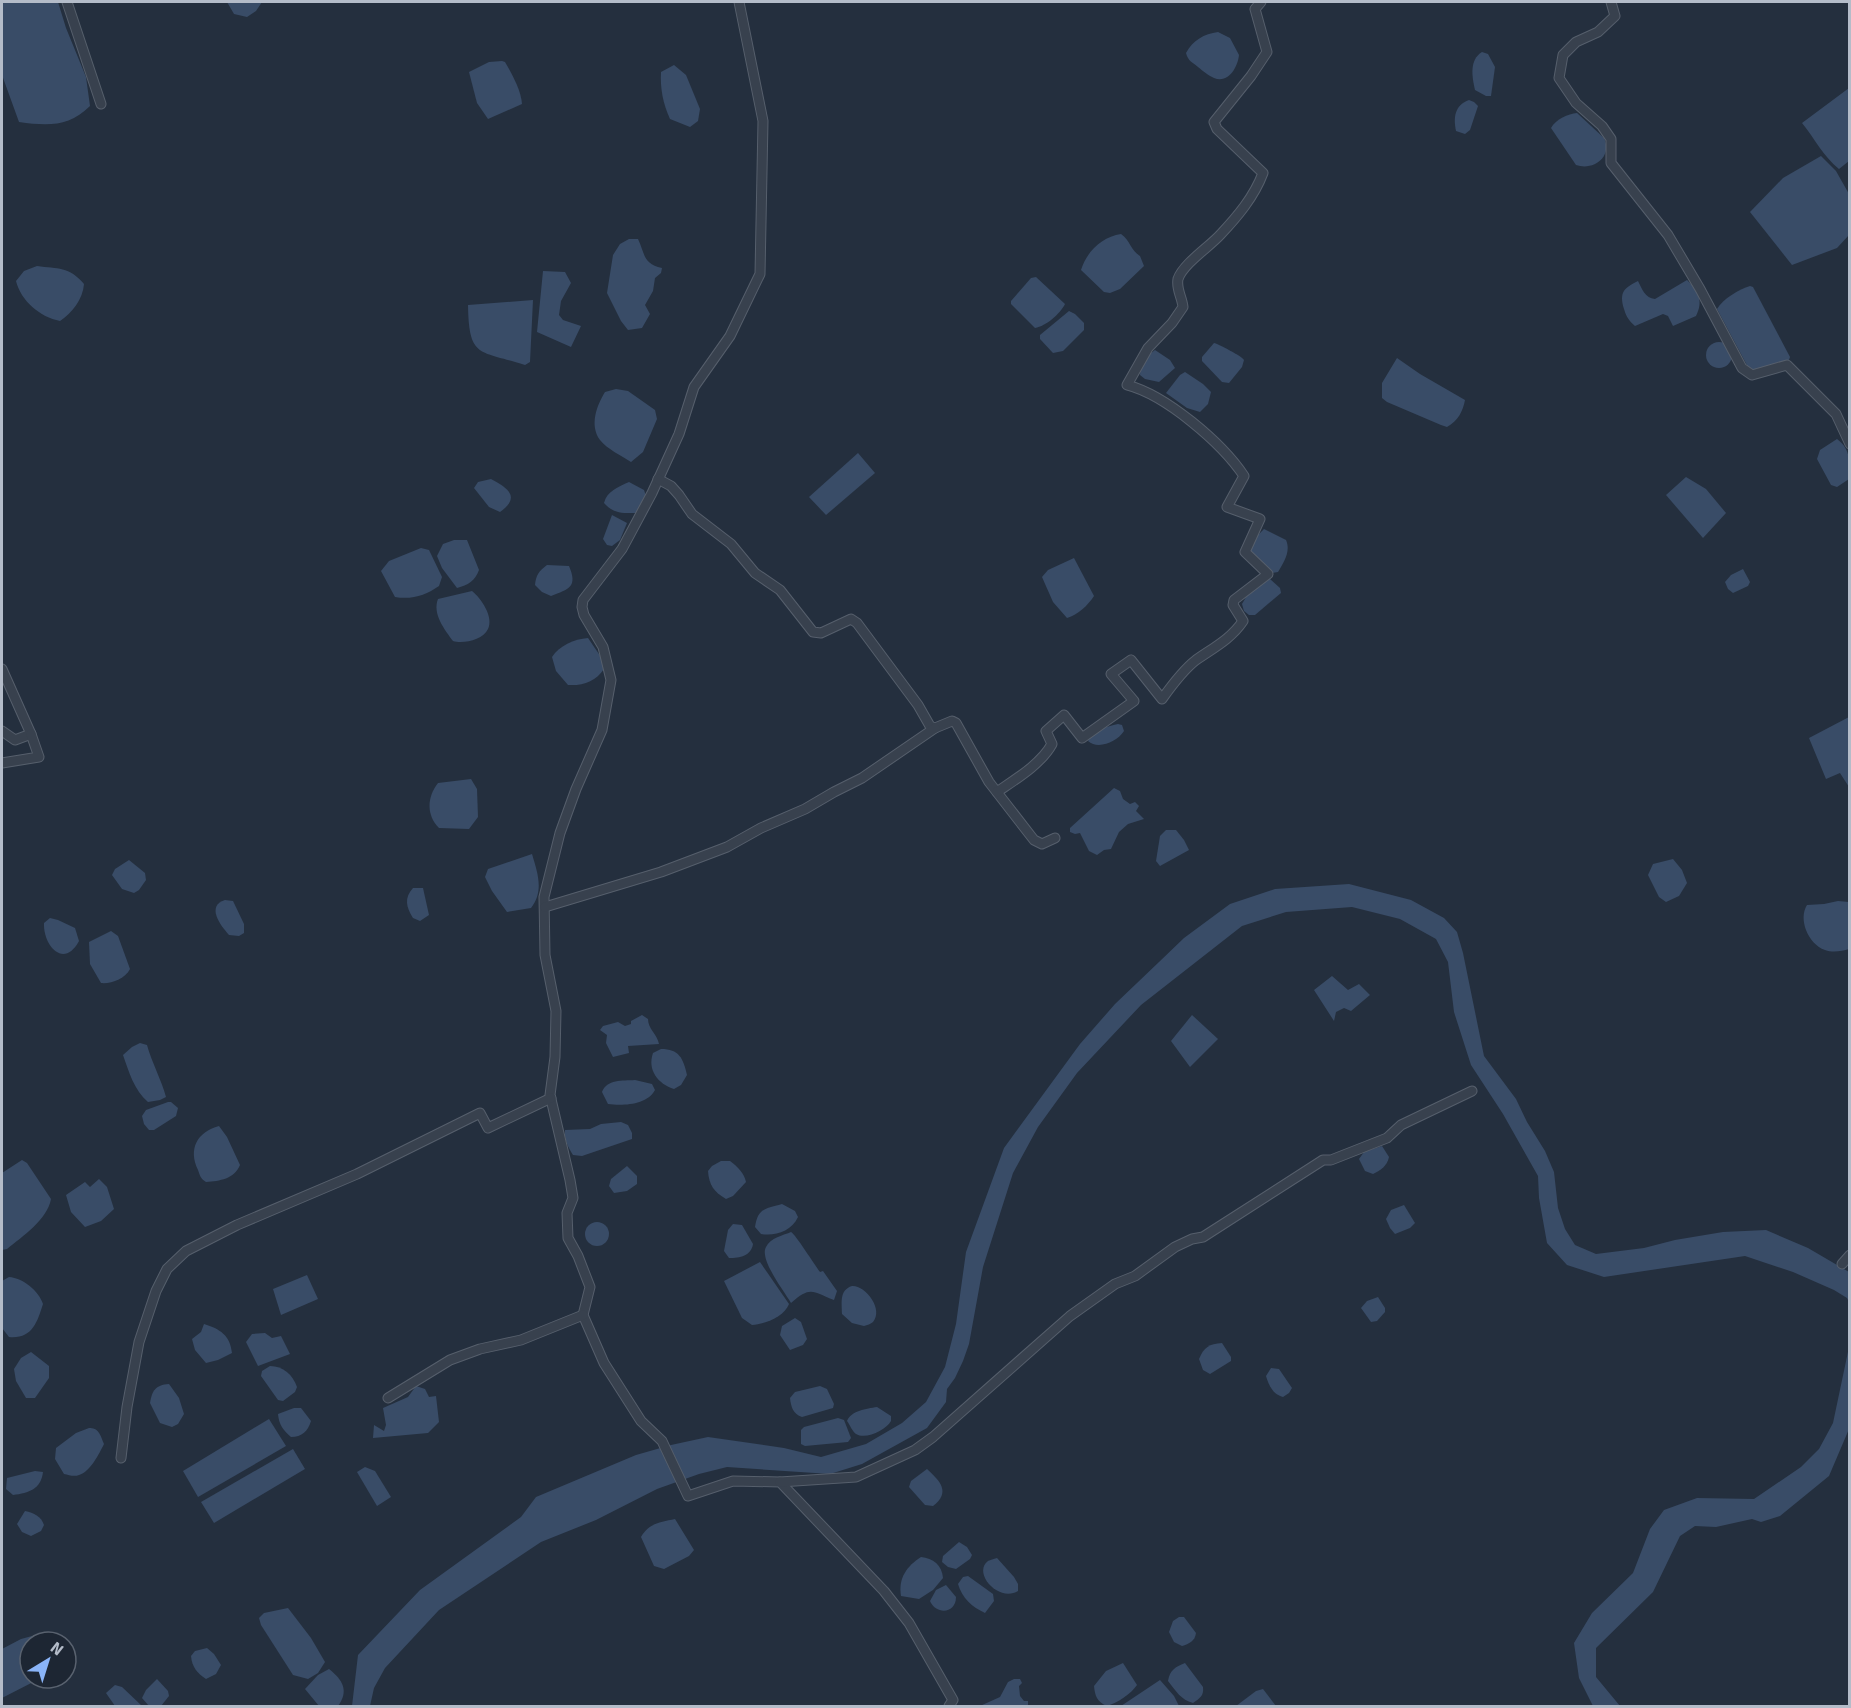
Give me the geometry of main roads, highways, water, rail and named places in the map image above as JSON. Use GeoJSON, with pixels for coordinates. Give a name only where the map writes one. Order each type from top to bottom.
{"type":"FeatureCollection","features":[{"type":"Feature","properties":{"kind":"water"},"geometry":{"type":"Polygon","coordinates":[[[2,2],[58,2],[86,77],[90,106],[82,113],[58,123],[19,122],[2,75],[2,2]]]}},
{"type":"Feature","properties":{"kind":"water"},"geometry":{"type":"Polygon","coordinates":[[[227,2],[262,2],[256,11],[247,17],[234,14],[227,2]]]}},
{"type":"Feature","properties":{"kind":"water"},"geometry":{"type":"Polygon","coordinates":[[[1218,32],[1230,38],[1239,55],[1232,73],[1219,79],[1210,76],[1192,62],[1186,53],[1199,38],[1218,32]]]}},
{"type":"Feature","properties":{"kind":"water"},"geometry":{"type":"Polygon","coordinates":[[[1482,52],[1488,54],[1495,67],[1491,96],[1475,90],[1473,64],[1482,52]]]}},
{"type":"Feature","properties":{"kind":"water"},"geometry":{"type":"Polygon","coordinates":[[[489,62],[505,62],[516,82],[522,104],[488,119],[477,103],[469,72],[489,62]]]}},
{"type":"Feature","properties":{"kind":"water"},"geometry":{"type":"Polygon","coordinates":[[[674,65],[686,75],[700,109],[698,121],[690,127],[670,119],[664,102],[661,72],[674,65]]]}},
{"type":"Feature","properties":{"kind":"water"},"geometry":{"type":"Polygon","coordinates":[[[1849,88],[1849,161],[1839,169],[1802,123],[1849,88]]]}},
{"type":"Feature","properties":{"kind":"water"},"geometry":{"type":"Polygon","coordinates":[[[1469,100],[1478,106],[1470,130],[1465,134],[1456,131],[1455,116],[1458,108],[1469,100]]]}},
{"type":"Feature","properties":{"kind":"water"},"geometry":{"type":"Polygon","coordinates":[[[1577,113],[1604,138],[1606,145],[1606,151],[1600,161],[1589,166],[1576,165],[1551,128],[1562,118],[1577,113]]]}},
{"type":"Feature","properties":{"kind":"water"},"geometry":{"type":"Polygon","coordinates":[[[1821,156],[1836,171],[1849,194],[1849,235],[1837,248],[1792,265],[1750,212],[1783,178],[1821,156]]]}},
{"type":"Feature","properties":{"kind":"water"},"geometry":{"type":"Polygon","coordinates":[[[1121,234],[1140,256],[1144,266],[1120,289],[1110,293],[1104,292],[1081,270],[1087,257],[1096,246],[1108,238],[1121,234]]]}},
{"type":"Feature","properties":{"kind":"water"},"geometry":{"type":"Polygon","coordinates":[[[629,239],[638,239],[648,261],[662,268],[661,273],[655,278],[653,291],[645,305],[650,314],[642,328],[628,330],[607,293],[613,255],[620,244],[629,239]]]}},
{"type":"Feature","properties":{"kind":"water"},"geometry":{"type":"Polygon","coordinates":[[[37,266],[68,271],[84,284],[82,295],[76,305],[60,321],[45,316],[32,307],[22,295],[16,281],[24,271],[37,266]]]}},
{"type":"Feature","properties":{"kind":"water"},"geometry":{"type":"Polygon","coordinates":[[[543,271],[565,272],[571,283],[561,301],[559,315],[563,320],[581,326],[571,347],[537,332],[543,271]]]}},
{"type":"Feature","properties":{"kind":"water"},"geometry":{"type":"Polygon","coordinates":[[[1036,277],[1065,304],[1052,319],[1035,328],[1011,304],[1011,301],[1031,278],[1036,277]]]}},
{"type":"Feature","properties":{"kind":"water"},"geometry":{"type":"Polygon","coordinates":[[[1687,280],[1699,296],[1700,305],[1696,316],[1673,326],[1668,316],[1663,314],[1635,326],[1628,318],[1622,298],[1629,286],[1638,281],[1646,295],[1655,299],[1687,280]]]}},
{"type":"Feature","properties":{"kind":"water"},"geometry":{"type":"Polygon","coordinates":[[[1750,286],[1753,287],[1790,357],[1789,360],[1775,367],[1749,369],[1717,309],[1732,295],[1750,286]]]}},
{"type":"Feature","properties":{"kind":"water"},"geometry":{"type":"Polygon","coordinates":[[[533,300],[530,362],[525,365],[487,354],[474,344],[468,305],[533,300]]]}},
{"type":"Feature","properties":{"kind":"water"},"geometry":{"type":"Polygon","coordinates":[[[1069,311],[1084,323],[1084,330],[1063,351],[1053,353],[1040,339],[1040,335],[1069,311]]]}},
{"type":"Feature","properties":{"kind":"water"},"geometry":{"type":"Polygon","coordinates":[[[1719,342],[1728,346],[1732,355],[1728,364],[1719,368],[1710,364],[1706,355],[1710,346],[1719,342]]]}},
{"type":"Feature","properties":{"kind":"water"},"geometry":{"type":"Polygon","coordinates":[[[1214,343],[1244,360],[1242,367],[1229,383],[1222,382],[1202,361],[1202,357],[1214,343]]]}},
{"type":"Feature","properties":{"kind":"water"},"geometry":{"type":"Polygon","coordinates":[[[1155,350],[1170,360],[1175,368],[1159,382],[1145,379],[1140,375],[1144,360],[1155,350]]]}},
{"type":"Feature","properties":{"kind":"water"},"geometry":{"type":"Polygon","coordinates":[[[1397,358],[1465,400],[1454,422],[1447,427],[1441,425],[1382,398],[1382,383],[1397,358]]]}},
{"type":"Feature","properties":{"kind":"water"},"geometry":{"type":"Polygon","coordinates":[[[1185,372],[1211,392],[1208,404],[1200,412],[1187,408],[1166,393],[1185,372]]]}},
{"type":"Feature","properties":{"kind":"water"},"geometry":{"type":"Polygon","coordinates":[[[616,389],[628,391],[655,410],[657,419],[643,452],[631,462],[603,443],[595,428],[595,415],[602,397],[605,392],[616,389]]]}},
{"type":"Feature","properties":{"kind":"water"},"geometry":{"type":"Polygon","coordinates":[[[1837,439],[1845,447],[1850,467],[1849,479],[1837,487],[1831,485],[1817,459],[1820,450],[1837,439]]]}},
{"type":"Feature","properties":{"kind":"water"},"geometry":{"type":"Polygon","coordinates":[[[858,453],[875,473],[826,515],[809,497],[858,453]]]}},
{"type":"Feature","properties":{"kind":"water"},"geometry":{"type":"Polygon","coordinates":[[[1686,477],[1706,489],[1726,513],[1703,538],[1666,495],[1686,477]]]}},
{"type":"Feature","properties":{"kind":"water"},"geometry":{"type":"Polygon","coordinates":[[[491,479],[510,493],[510,502],[500,512],[489,507],[474,488],[478,482],[491,479]]]}},
{"type":"Feature","properties":{"kind":"water"},"geometry":{"type":"Polygon","coordinates":[[[629,482],[644,490],[646,496],[636,513],[615,511],[604,503],[610,492],[629,482]]]}},
{"type":"Feature","properties":{"kind":"water"},"geometry":{"type":"Polygon","coordinates":[[[612,515],[627,523],[620,540],[612,546],[607,545],[603,539],[612,515]]]}},
{"type":"Feature","properties":{"kind":"water"},"geometry":{"type":"Polygon","coordinates":[[[1264,529],[1286,540],[1287,552],[1278,572],[1272,573],[1248,552],[1255,538],[1264,529]]]}},
{"type":"Feature","properties":{"kind":"water"},"geometry":{"type":"Polygon","coordinates":[[[454,540],[467,540],[479,570],[471,582],[457,588],[442,568],[437,556],[443,544],[454,540]]]}},
{"type":"Feature","properties":{"kind":"water"},"geometry":{"type":"Polygon","coordinates":[[[421,548],[429,550],[442,577],[439,586],[418,596],[395,597],[381,571],[389,561],[421,548]]]}},
{"type":"Feature","properties":{"kind":"water"},"geometry":{"type":"Polygon","coordinates":[[[1074,558],[1094,596],[1075,615],[1067,618],[1053,602],[1042,577],[1048,570],[1074,558]]]}},
{"type":"Feature","properties":{"kind":"water"},"geometry":{"type":"Polygon","coordinates":[[[547,565],[569,566],[573,579],[567,589],[551,596],[542,592],[535,585],[538,574],[547,565]]]}},
{"type":"Feature","properties":{"kind":"water"},"geometry":{"type":"Polygon","coordinates":[[[1743,569],[1750,582],[1748,586],[1733,593],[1725,582],[1731,575],[1743,569]]]}},
{"type":"Feature","properties":{"kind":"water"},"geometry":{"type":"Polygon","coordinates":[[[1269,578],[1280,588],[1281,593],[1255,615],[1249,615],[1244,611],[1242,604],[1249,592],[1269,578]]]}},
{"type":"Feature","properties":{"kind":"water"},"geometry":{"type":"Polygon","coordinates":[[[472,591],[483,603],[488,614],[488,629],[482,636],[472,640],[453,641],[438,616],[438,599],[472,591]]]}},
{"type":"Feature","properties":{"kind":"water"},"geometry":{"type":"Polygon","coordinates":[[[588,638],[603,660],[604,669],[589,682],[568,685],[556,671],[552,657],[567,644],[588,638]]]}},
{"type":"Feature","properties":{"kind":"water"},"geometry":{"type":"Polygon","coordinates":[[[1849,717],[1849,787],[1840,773],[1826,779],[1809,738],[1849,717]]]}},
{"type":"Feature","properties":{"kind":"water"},"geometry":{"type":"Polygon","coordinates":[[[1118,724],[1122,725],[1124,731],[1107,744],[1097,745],[1088,741],[1097,731],[1118,724]]]}},
{"type":"Feature","properties":{"kind":"water"},"geometry":{"type":"Polygon","coordinates":[[[471,779],[477,789],[478,817],[469,829],[439,828],[430,812],[430,800],[434,788],[438,783],[471,779]]]}},
{"type":"Feature","properties":{"kind":"water"},"geometry":{"type":"Polygon","coordinates":[[[1114,788],[1120,791],[1123,799],[1130,804],[1135,802],[1139,806],[1136,811],[1144,819],[1128,824],[1119,832],[1111,849],[1104,850],[1097,855],[1089,851],[1080,833],[1070,832],[1070,828],[1114,788]]]}},
{"type":"Feature","properties":{"kind":"water"},"geometry":{"type":"Polygon","coordinates":[[[1166,830],[1176,830],[1189,850],[1160,866],[1156,861],[1160,836],[1166,830]]]}},
{"type":"Feature","properties":{"kind":"water"},"geometry":{"type":"Polygon","coordinates":[[[532,854],[539,882],[535,902],[531,908],[507,912],[485,877],[488,869],[532,854]]]}},
{"type":"Feature","properties":{"kind":"water"},"geometry":{"type":"Polygon","coordinates":[[[1673,859],[1682,870],[1687,883],[1679,896],[1666,902],[1659,897],[1648,875],[1653,864],[1673,859]]]}},
{"type":"Feature","properties":{"kind":"water"},"geometry":{"type":"Polygon","coordinates":[[[129,860],[145,873],[146,880],[134,893],[122,889],[112,875],[115,869],[129,860]]]}},
{"type":"Feature","properties":{"kind":"water"},"geometry":{"type":"Polygon","coordinates":[[[1349,884],[1411,900],[1444,918],[1457,932],[1484,1056],[1516,1099],[1545,1151],[1554,1172],[1558,1208],[1565,1229],[1575,1245],[1596,1254],[1644,1248],[1723,1232],[1766,1230],[1808,1248],[1849,1272],[1849,1302],[1847,1298],[1834,1290],[1793,1272],[1745,1256],[1604,1277],[1567,1265],[1547,1243],[1539,1198],[1538,1176],[1503,1114],[1471,1065],[1454,1012],[1448,962],[1436,939],[1400,919],[1352,907],[1286,912],[1242,926],[1141,1005],[1077,1073],[1038,1127],[1013,1173],[983,1267],[969,1344],[963,1361],[947,1389],[946,1402],[927,1428],[862,1464],[830,1474],[727,1467],[699,1474],[657,1489],[596,1520],[541,1542],[439,1610],[385,1668],[374,1688],[370,1706],[352,1706],[358,1655],[420,1590],[521,1517],[536,1497],[636,1455],[708,1437],[784,1448],[821,1457],[866,1444],[902,1423],[926,1402],[945,1367],[956,1324],[966,1252],[1004,1148],[1080,1044],[1115,1004],[1184,938],[1230,904],[1275,889],[1349,884]]]}},
{"type":"Feature","properties":{"kind":"water"},"geometry":{"type":"Polygon","coordinates":[[[413,888],[423,888],[429,915],[420,921],[413,918],[408,906],[408,895],[413,888]]]}},
{"type":"Feature","properties":{"kind":"water"},"geometry":{"type":"Polygon","coordinates":[[[225,900],[233,901],[244,924],[244,933],[239,936],[229,935],[216,916],[216,907],[225,900]]]}},
{"type":"Feature","properties":{"kind":"water"},"geometry":{"type":"Polygon","coordinates":[[[1849,902],[1849,949],[1828,951],[1819,947],[1809,937],[1804,924],[1804,911],[1807,905],[1849,902]]]}},
{"type":"Feature","properties":{"kind":"water"},"geometry":{"type":"Polygon","coordinates":[[[50,918],[75,928],[79,941],[67,953],[61,954],[55,951],[47,939],[44,923],[50,918]]]}},
{"type":"Feature","properties":{"kind":"water"},"geometry":{"type":"Polygon","coordinates":[[[111,931],[118,936],[130,969],[125,976],[117,980],[101,983],[90,964],[89,942],[111,931]]]}},
{"type":"Feature","properties":{"kind":"water"},"geometry":{"type":"Polygon","coordinates":[[[1332,976],[1348,990],[1359,984],[1370,995],[1351,1011],[1344,1008],[1336,1012],[1334,1021],[1314,990],[1332,976]]]}},
{"type":"Feature","properties":{"kind":"water"},"geometry":{"type":"Polygon","coordinates":[[[642,1015],[648,1019],[649,1026],[659,1044],[628,1046],[629,1053],[613,1057],[606,1043],[607,1035],[600,1030],[603,1026],[618,1022],[625,1026],[631,1024],[631,1021],[642,1015]]]}},
{"type":"Feature","properties":{"kind":"water"},"geometry":{"type":"Polygon","coordinates":[[[1192,1015],[1218,1039],[1190,1067],[1171,1041],[1192,1015]]]}},
{"type":"Feature","properties":{"kind":"water"},"geometry":{"type":"Polygon","coordinates":[[[140,1043],[147,1045],[164,1090],[166,1097],[160,1100],[148,1102],[136,1086],[127,1068],[123,1055],[140,1043]]]}},
{"type":"Feature","properties":{"kind":"water"},"geometry":{"type":"Polygon","coordinates":[[[661,1049],[676,1053],[684,1064],[687,1075],[681,1085],[674,1089],[663,1084],[653,1071],[653,1053],[661,1049]]]}},
{"type":"Feature","properties":{"kind":"water"},"geometry":{"type":"Polygon","coordinates":[[[635,1080],[652,1084],[655,1090],[641,1102],[608,1104],[602,1092],[607,1085],[635,1080]]]}},
{"type":"Feature","properties":{"kind":"water"},"geometry":{"type":"Polygon","coordinates":[[[168,1102],[178,1108],[176,1116],[154,1130],[149,1130],[142,1116],[146,1110],[168,1102]]]}},
{"type":"Feature","properties":{"kind":"water"},"geometry":{"type":"Polygon","coordinates":[[[621,1122],[628,1125],[632,1139],[582,1156],[573,1155],[565,1137],[565,1130],[590,1129],[601,1124],[621,1122]]]}},
{"type":"Feature","properties":{"kind":"water"},"geometry":{"type":"Polygon","coordinates":[[[219,1126],[227,1137],[240,1165],[230,1176],[206,1182],[201,1177],[195,1162],[194,1148],[205,1132],[219,1126]]]}},
{"type":"Feature","properties":{"kind":"water"},"geometry":{"type":"Polygon","coordinates":[[[1382,1146],[1389,1157],[1385,1165],[1373,1174],[1365,1171],[1359,1159],[1364,1152],[1382,1146]]]}},
{"type":"Feature","properties":{"kind":"water"},"geometry":{"type":"Polygon","coordinates":[[[22,1160],[27,1163],[51,1199],[40,1221],[7,1249],[2,1250],[2,1173],[22,1160]]]}},
{"type":"Feature","properties":{"kind":"water"},"geometry":{"type":"Polygon","coordinates":[[[721,1161],[733,1163],[746,1182],[733,1196],[726,1199],[713,1188],[708,1171],[721,1161]]]}},
{"type":"Feature","properties":{"kind":"water"},"geometry":{"type":"Polygon","coordinates":[[[627,1166],[637,1176],[637,1184],[627,1191],[614,1193],[609,1186],[611,1179],[627,1166]]]}},
{"type":"Feature","properties":{"kind":"water"},"geometry":{"type":"Polygon","coordinates":[[[99,1179],[107,1187],[114,1209],[101,1221],[85,1227],[71,1212],[66,1195],[85,1182],[90,1187],[99,1179]]]}},
{"type":"Feature","properties":{"kind":"water"},"geometry":{"type":"Polygon","coordinates":[[[782,1204],[795,1211],[798,1217],[795,1222],[782,1232],[761,1234],[755,1227],[760,1213],[767,1208],[782,1204]]]}},
{"type":"Feature","properties":{"kind":"water"},"geometry":{"type":"Polygon","coordinates":[[[1404,1205],[1415,1223],[1410,1228],[1395,1234],[1386,1219],[1391,1210],[1404,1205]]]}},
{"type":"Feature","properties":{"kind":"water"},"geometry":{"type":"Polygon","coordinates":[[[597,1222],[606,1225],[609,1234],[606,1243],[597,1246],[588,1243],[585,1234],[588,1225],[597,1222]]]}},
{"type":"Feature","properties":{"kind":"water"},"geometry":{"type":"Polygon","coordinates":[[[733,1224],[742,1225],[753,1244],[744,1256],[729,1258],[724,1251],[728,1230],[733,1224]]]}},
{"type":"Feature","properties":{"kind":"water"},"geometry":{"type":"Polygon","coordinates":[[[791,1232],[837,1291],[834,1300],[808,1292],[791,1303],[778,1283],[766,1259],[766,1247],[774,1239],[791,1232]]]}},
{"type":"Feature","properties":{"kind":"water"},"geometry":{"type":"Polygon","coordinates":[[[760,1262],[789,1304],[783,1313],[774,1319],[752,1325],[742,1318],[724,1281],[760,1262]]]}},
{"type":"Feature","properties":{"kind":"water"},"geometry":{"type":"Polygon","coordinates":[[[307,1275],[318,1299],[281,1315],[273,1289],[307,1275]]]}},
{"type":"Feature","properties":{"kind":"water"},"geometry":{"type":"Polygon","coordinates":[[[9,1277],[30,1286],[38,1294],[43,1304],[32,1328],[17,1337],[9,1337],[2,1328],[2,1281],[9,1277]]]}},
{"type":"Feature","properties":{"kind":"water"},"geometry":{"type":"Polygon","coordinates":[[[852,1286],[862,1289],[875,1305],[876,1317],[870,1324],[864,1326],[852,1323],[842,1314],[843,1294],[852,1286]]]}},
{"type":"Feature","properties":{"kind":"water"},"geometry":{"type":"Polygon","coordinates":[[[1378,1297],[1385,1312],[1377,1321],[1371,1322],[1361,1308],[1367,1301],[1378,1297]]]}},
{"type":"Feature","properties":{"kind":"water"},"geometry":{"type":"Polygon","coordinates":[[[795,1318],[801,1322],[807,1339],[803,1345],[790,1350],[780,1335],[782,1326],[795,1318]]]}},
{"type":"Feature","properties":{"kind":"water"},"geometry":{"type":"Polygon","coordinates":[[[204,1324],[215,1328],[226,1337],[232,1353],[206,1363],[195,1350],[192,1339],[201,1332],[204,1324]]]}},
{"type":"Feature","properties":{"kind":"water"},"geometry":{"type":"Polygon","coordinates":[[[265,1333],[272,1338],[281,1336],[290,1354],[258,1366],[246,1342],[252,1334],[265,1333]]]}},
{"type":"Feature","properties":{"kind":"water"},"geometry":{"type":"Polygon","coordinates":[[[1222,1343],[1231,1361],[1210,1374],[1203,1370],[1199,1359],[1208,1347],[1222,1343]]]}},
{"type":"Feature","properties":{"kind":"water"},"geometry":{"type":"Polygon","coordinates":[[[1849,1347],[1849,1429],[1829,1476],[1780,1516],[1761,1522],[1752,1519],[1716,1527],[1695,1526],[1680,1536],[1653,1592],[1596,1648],[1596,1677],[1620,1706],[1593,1706],[1579,1678],[1574,1643],[1592,1613],[1633,1573],[1650,1529],[1664,1510],[1697,1498],[1754,1499],[1801,1467],[1819,1449],[1833,1423],[1849,1347]]]}},
{"type":"Feature","properties":{"kind":"water"},"geometry":{"type":"Polygon","coordinates":[[[31,1352],[49,1366],[49,1378],[35,1398],[26,1398],[16,1381],[14,1369],[21,1358],[31,1352]]]}},
{"type":"Feature","properties":{"kind":"water"},"geometry":{"type":"Polygon","coordinates":[[[270,1366],[287,1372],[297,1387],[295,1392],[283,1401],[278,1400],[261,1376],[262,1371],[270,1366]]]}},
{"type":"Feature","properties":{"kind":"water"},"geometry":{"type":"Polygon","coordinates":[[[1271,1368],[1279,1369],[1292,1388],[1283,1397],[1274,1392],[1266,1376],[1271,1368]]]}},
{"type":"Feature","properties":{"kind":"water"},"geometry":{"type":"Polygon","coordinates":[[[169,1384],[179,1398],[184,1414],[178,1424],[172,1427],[160,1423],[150,1403],[155,1389],[169,1384]]]}},
{"type":"Feature","properties":{"kind":"water"},"geometry":{"type":"Polygon","coordinates":[[[416,1386],[425,1389],[429,1397],[436,1396],[439,1422],[428,1433],[373,1438],[374,1425],[384,1431],[386,1425],[383,1408],[408,1397],[416,1386]]]}},
{"type":"Feature","properties":{"kind":"water"},"geometry":{"type":"Polygon","coordinates":[[[820,1386],[827,1389],[834,1404],[833,1408],[802,1417],[796,1414],[790,1398],[795,1392],[820,1386]]]}},
{"type":"Feature","properties":{"kind":"water"},"geometry":{"type":"Polygon","coordinates":[[[877,1407],[891,1416],[891,1421],[880,1431],[870,1435],[856,1434],[847,1421],[849,1417],[860,1411],[877,1407]]]}},
{"type":"Feature","properties":{"kind":"water"},"geometry":{"type":"Polygon","coordinates":[[[301,1408],[311,1421],[304,1433],[291,1437],[282,1427],[278,1414],[301,1408]]]}},
{"type":"Feature","properties":{"kind":"water"},"geometry":{"type":"Polygon","coordinates":[[[838,1418],[844,1420],[851,1438],[848,1442],[805,1446],[801,1444],[801,1430],[804,1427],[838,1418]]]}},
{"type":"Feature","properties":{"kind":"water"},"geometry":{"type":"Polygon","coordinates":[[[269,1419],[286,1446],[198,1497],[183,1471],[269,1419]]]}},
{"type":"Feature","properties":{"kind":"water"},"geometry":{"type":"Polygon","coordinates":[[[89,1428],[97,1431],[102,1438],[104,1444],[100,1453],[83,1473],[75,1476],[64,1474],[55,1459],[56,1448],[76,1433],[89,1428]]]}},
{"type":"Feature","properties":{"kind":"water"},"geometry":{"type":"Polygon","coordinates":[[[293,1449],[305,1469],[214,1523],[201,1502],[293,1449]]]}},
{"type":"Feature","properties":{"kind":"water"},"geometry":{"type":"Polygon","coordinates":[[[365,1467],[375,1471],[391,1497],[377,1506],[357,1472],[365,1467]]]}},
{"type":"Feature","properties":{"kind":"water"},"geometry":{"type":"Polygon","coordinates":[[[927,1469],[942,1487],[941,1496],[933,1506],[925,1505],[909,1487],[911,1481],[927,1469]]]}},
{"type":"Feature","properties":{"kind":"water"},"geometry":{"type":"Polygon","coordinates":[[[35,1471],[43,1472],[40,1482],[33,1489],[13,1495],[6,1489],[7,1478],[35,1471]]]}},
{"type":"Feature","properties":{"kind":"water"},"geometry":{"type":"Polygon","coordinates":[[[25,1511],[37,1515],[44,1525],[41,1531],[31,1536],[22,1532],[17,1524],[25,1511]]]}},
{"type":"Feature","properties":{"kind":"water"},"geometry":{"type":"Polygon","coordinates":[[[675,1519],[694,1550],[689,1556],[664,1569],[654,1566],[641,1537],[652,1526],[675,1519]]]}},
{"type":"Feature","properties":{"kind":"water"},"geometry":{"type":"Polygon","coordinates":[[[959,1542],[967,1547],[972,1555],[956,1569],[948,1567],[942,1562],[943,1556],[959,1542]]]}},
{"type":"Feature","properties":{"kind":"water"},"geometry":{"type":"Polygon","coordinates":[[[921,1557],[936,1563],[941,1569],[943,1578],[933,1590],[919,1599],[901,1596],[902,1578],[912,1564],[921,1557]]]}},
{"type":"Feature","properties":{"kind":"water"},"geometry":{"type":"Polygon","coordinates":[[[997,1558],[1014,1577],[1018,1584],[1018,1591],[1011,1594],[1003,1593],[996,1590],[985,1579],[984,1566],[988,1561],[997,1558]]]}},
{"type":"Feature","properties":{"kind":"water"},"geometry":{"type":"Polygon","coordinates":[[[968,1576],[993,1594],[994,1601],[985,1613],[976,1608],[962,1594],[958,1584],[963,1577],[968,1576]]]}},
{"type":"Feature","properties":{"kind":"water"},"geometry":{"type":"Polygon","coordinates":[[[946,1585],[956,1597],[953,1607],[945,1611],[937,1609],[930,1601],[936,1590],[946,1585]]]}},
{"type":"Feature","properties":{"kind":"water"},"geometry":{"type":"Polygon","coordinates":[[[288,1608],[311,1638],[325,1662],[318,1673],[308,1679],[293,1675],[261,1625],[259,1618],[264,1613],[288,1608]]]}},
{"type":"Feature","properties":{"kind":"water"},"geometry":{"type":"Polygon","coordinates":[[[1184,1617],[1196,1633],[1191,1642],[1182,1646],[1174,1642],[1169,1632],[1173,1621],[1184,1617]]]}},
{"type":"Feature","properties":{"kind":"water"},"geometry":{"type":"Polygon","coordinates":[[[18,1641],[18,1690],[2,1698],[2,1649],[18,1641]]]}},
{"type":"Feature","properties":{"kind":"water"},"geometry":{"type":"Polygon","coordinates":[[[207,1648],[221,1665],[216,1674],[206,1679],[192,1663],[191,1656],[195,1651],[207,1648]]]}},
{"type":"Feature","properties":{"kind":"water"},"geometry":{"type":"Polygon","coordinates":[[[1123,1663],[1137,1685],[1124,1698],[1107,1706],[1097,1698],[1094,1686],[1106,1671],[1123,1663]]]}},
{"type":"Feature","properties":{"kind":"water"},"geometry":{"type":"Polygon","coordinates":[[[1185,1663],[1203,1687],[1203,1693],[1193,1703],[1176,1692],[1168,1681],[1174,1669],[1185,1663]]]}},
{"type":"Feature","properties":{"kind":"water"},"geometry":{"type":"Polygon","coordinates":[[[329,1669],[341,1682],[343,1695],[338,1706],[319,1706],[305,1689],[318,1675],[329,1669]]]}},
{"type":"Feature","properties":{"kind":"water"},"geometry":{"type":"Polygon","coordinates":[[[157,1679],[168,1691],[169,1696],[161,1706],[149,1706],[142,1698],[146,1690],[157,1679]]]}},
{"type":"Feature","properties":{"kind":"water"},"geometry":{"type":"Polygon","coordinates":[[[1020,1679],[1022,1683],[1019,1686],[1020,1696],[1024,1701],[1028,1701],[1028,1706],[980,1706],[1000,1697],[1008,1682],[1020,1679]]]}},
{"type":"Feature","properties":{"kind":"water"},"geometry":{"type":"Polygon","coordinates":[[[1160,1680],[1174,1696],[1179,1706],[1121,1706],[1160,1680]]]}},
{"type":"Feature","properties":{"kind":"water"},"geometry":{"type":"Polygon","coordinates":[[[115,1685],[122,1687],[142,1706],[115,1706],[106,1693],[115,1685]]]}},
{"type":"Feature","properties":{"kind":"water"},"geometry":{"type":"Polygon","coordinates":[[[1263,1689],[1276,1706],[1236,1706],[1256,1691],[1263,1689]]]}}]}
